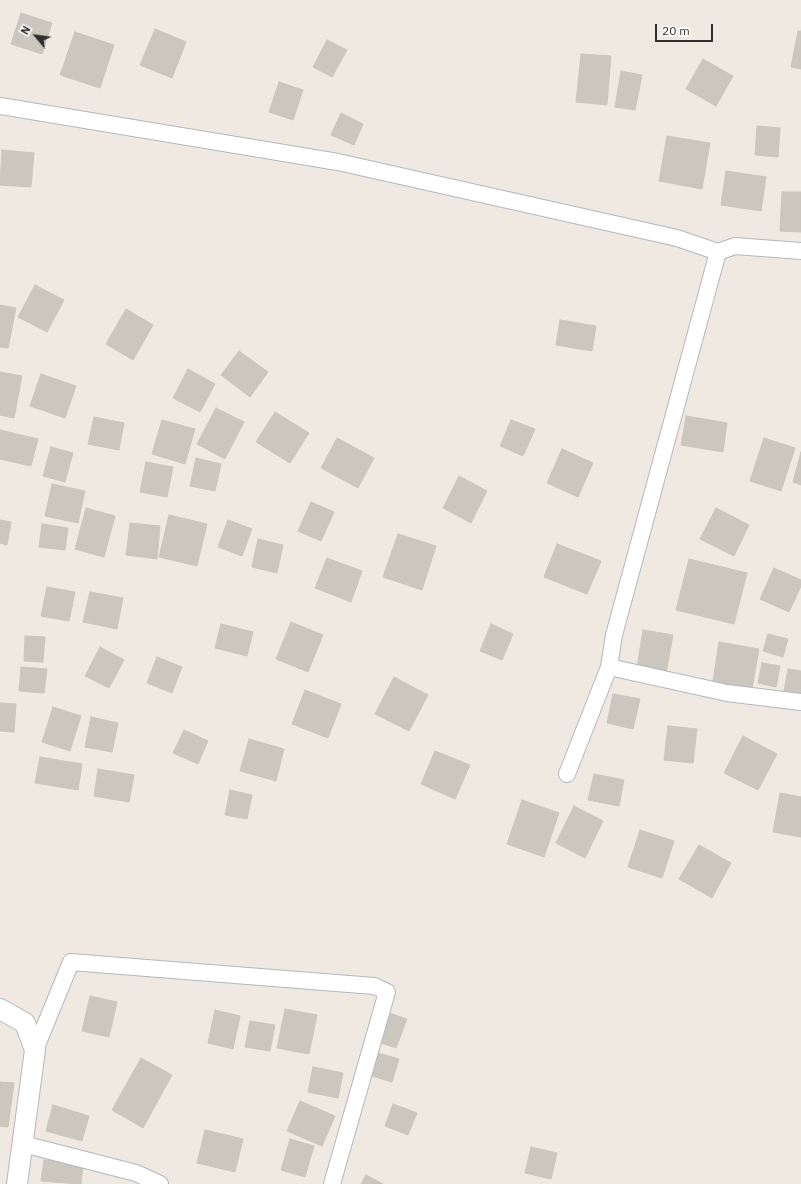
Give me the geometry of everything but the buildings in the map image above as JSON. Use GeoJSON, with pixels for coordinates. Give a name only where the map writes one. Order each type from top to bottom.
{"type":"FeatureCollection","features":[{"type":"Feature","properties":{"kind":"street"},"geometry":{"type":"LineString","coordinates":[[0,106],[338,162],[677,238],[718,252],[735,246],[801,251]]}},
{"type":"Feature","properties":{"kind":"street"},"geometry":{"type":"LineString","coordinates":[[568,774],[609,667],[614,635],[718,252]]}},
{"type":"Feature","properties":{"kind":"street"},"geometry":{"type":"LineString","coordinates":[[609,667],[727,693],[801,702]]}},
{"type":"Feature","properties":{"kind":"street"},"geometry":{"type":"LineString","coordinates":[[17,1184],[35,1050],[71,962],[374,986],[387,992],[332,1184]]}},
{"type":"Feature","properties":{"kind":"street"},"geometry":{"type":"LineString","coordinates":[[0,1009],[25,1023],[35,1050]]}},
{"type":"Feature","properties":{"kind":"street"},"geometry":{"type":"LineString","coordinates":[[23,1144],[136,1173],[160,1184]]}}]}
